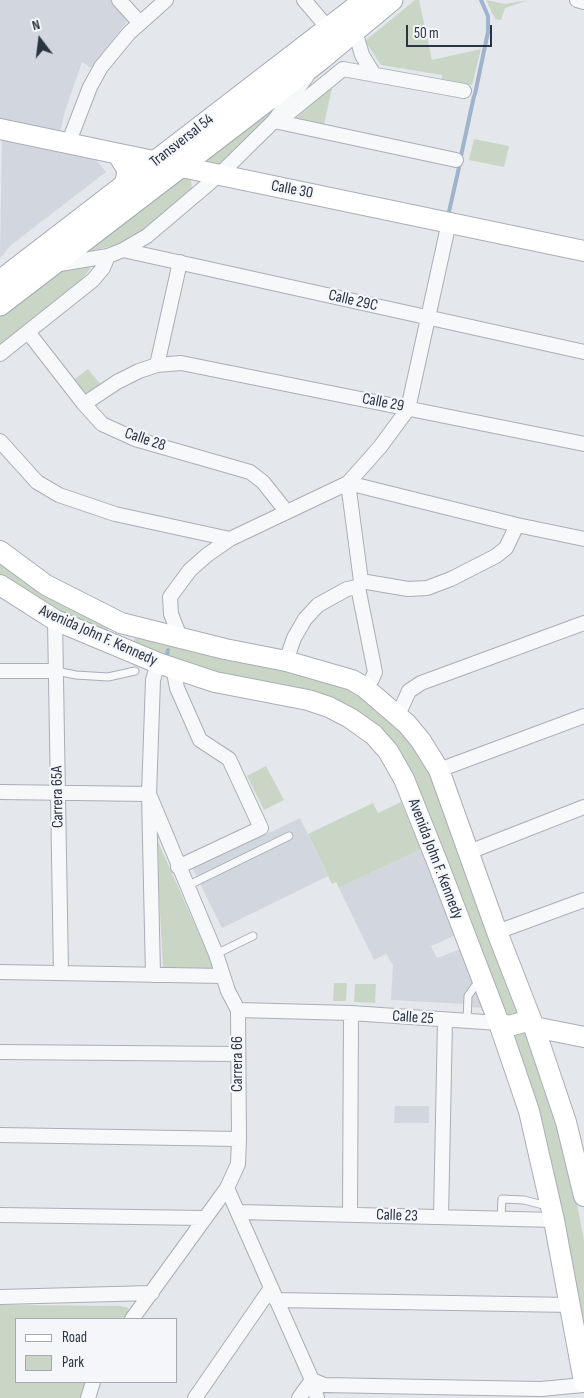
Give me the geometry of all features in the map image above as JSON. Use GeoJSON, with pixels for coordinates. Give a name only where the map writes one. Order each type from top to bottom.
{"type":"FeatureCollection","features":[{"type":"Feature","properties":{"kind":"main road","name":"Transversal 54"},"geometry":{"type":"LineString","coordinates":[[0,281],[365,0]]}},
{"type":"Feature","properties":{"kind":"main road","name":"Transversal 54"},"geometry":{"type":"LineString","coordinates":[[0,305],[179,166],[320,60],[392,0]]}},
{"type":"Feature","properties":{"kind":"main road"},"geometry":{"type":"LineString","coordinates":[[119,155],[128,170],[126,182],[119,191]]}},
{"type":"Feature","properties":{"kind":"street"},"geometry":{"type":"LineString","coordinates":[[119,0],[140,23]]}},
{"type":"Feature","properties":{"kind":"street"},"geometry":{"type":"LineString","coordinates":[[68,144],[95,78],[117,47],[166,0]]}},
{"type":"Feature","properties":{"kind":"street"},"geometry":{"type":"LineString","coordinates":[[304,0],[328,28]]}},
{"type":"Feature","properties":{"kind":"street"},"geometry":{"type":"LineString","coordinates":[[577,0],[584,2]]}},
{"type":"Feature","properties":{"kind":"street"},"geometry":{"type":"LineString","coordinates":[[355,31],[362,54],[373,74]]}},
{"type":"Feature","properties":{"kind":"street","name":"Transversal 54"},"geometry":{"type":"LineString","coordinates":[[51,265],[108,256],[147,236],[219,175],[277,121],[320,60]]}},
{"type":"Feature","properties":{"kind":"street"},"geometry":{"type":"LineString","coordinates":[[277,121],[336,72],[347,68],[464,91]]}},
{"type":"Feature","properties":{"kind":"street"},"geometry":{"type":"LineString","coordinates":[[277,121],[456,160]]}},
{"type":"Feature","properties":{"kind":"street","name":"Calle 30"},"geometry":{"type":"LineString","coordinates":[[0,129],[584,251]]}},
{"type":"Feature","properties":{"kind":"street"},"geometry":{"type":"LineString","coordinates":[[173,636],[170,597],[173,591],[201,560],[230,539],[348,483],[367,464],[408,408],[449,222]]}},
{"type":"Feature","properties":{"kind":"street","name":"Calle 29C"},"geometry":{"type":"LineString","coordinates":[[122,250],[584,352]]}},
{"type":"Feature","properties":{"kind":"street"},"geometry":{"type":"LineString","coordinates":[[0,354],[93,280],[103,268],[108,256]]}},
{"type":"Feature","properties":{"kind":"street"},"geometry":{"type":"LineString","coordinates":[[157,365],[180,262]]}},
{"type":"Feature","properties":{"kind":"street","name":"Calle 28"},"geometry":{"type":"LineString","coordinates":[[28,332],[102,424],[135,439],[250,472],[263,482],[286,511]]}},
{"type":"Feature","properties":{"kind":"street","name":"Calle 29"},"geometry":{"type":"LineString","coordinates":[[84,404],[117,382],[157,365],[181,362],[584,444]]}},
{"type":"Feature","properties":{"kind":"street"},"geometry":{"type":"LineString","coordinates":[[0,441],[37,482],[59,495],[115,514],[230,539]]}},
{"type":"Feature","properties":{"kind":"street"},"geometry":{"type":"LineString","coordinates":[[348,483],[517,525],[584,539]]}},
{"type":"Feature","properties":{"kind":"street"},"geometry":{"type":"LineString","coordinates":[[348,483],[360,584],[375,672],[375,676],[364,687]]}},
{"type":"Feature","properties":{"kind":"street"},"geometry":{"type":"LineString","coordinates":[[286,661],[294,638],[305,619],[318,604],[360,584],[408,589],[427,588],[451,579],[496,556],[506,548],[517,525]]}},
{"type":"Feature","properties":{"kind":"street","name":"Avenida John F. Kennedy"},"geometry":{"type":"LineString","coordinates":[[0,551],[46,586],[121,623],[286,661],[335,674],[364,687],[398,715],[421,741],[439,770],[496,932],[516,1024],[529,1110],[553,1214],[571,1305],[584,1384]]}},
{"type":"Feature","properties":{"kind":"street","name":"Avenida John F. Kennedy"},"geometry":{"type":"LineString","coordinates":[[0,585],[55,620],[112,643],[151,664],[216,682],[308,700],[329,707],[350,718],[374,735],[388,751],[404,779],[483,982],[516,1024],[566,1122],[578,1150],[584,1196]]}},
{"type":"Feature","properties":{"kind":"street","name":"Carrera 65A"},"geometry":{"type":"LineString","coordinates":[[55,620],[61,973]]}},
{"type":"Feature","properties":{"kind":"street"},"geometry":{"type":"LineString","coordinates":[[112,643],[121,623]]}},
{"type":"Feature","properties":{"kind":"street"},"geometry":{"type":"LineString","coordinates":[[398,715],[409,691],[421,683],[584,623]]}},
{"type":"Feature","properties":{"kind":"street"},"geometry":{"type":"LineString","coordinates":[[151,664],[177,688],[200,740],[229,759],[262,828],[178,867]]}},
{"type":"Feature","properties":{"kind":"street","name":"Carrera 66"},"geometry":{"type":"LineString","coordinates":[[151,664],[153,680],[149,794],[153,975]]}},
{"type":"Feature","properties":{"kind":"street"},"geometry":{"type":"LineString","coordinates":[[0,671],[56,671]]}},
{"type":"Feature","properties":{"kind":"street"},"geometry":{"type":"LineString","coordinates":[[439,770],[584,716]]}},
{"type":"Feature","properties":{"kind":"street"},"geometry":{"type":"LineString","coordinates":[[0,792],[149,794]]}},
{"type":"Feature","properties":{"kind":"street","name":"Carrera 66"},"geometry":{"type":"LineString","coordinates":[[133,1318],[227,1188],[238,1164],[239,1139],[238,1010],[149,794]]}},
{"type":"Feature","properties":{"kind":"street"},"geometry":{"type":"LineString","coordinates":[[469,852],[584,807]]}},
{"type":"Feature","properties":{"kind":"street"},"geometry":{"type":"LineString","coordinates":[[496,932],[584,900]]}},
{"type":"Feature","properties":{"kind":"street"},"geometry":{"type":"LineString","coordinates":[[0,972],[224,976]]}},
{"type":"Feature","properties":{"kind":"street","name":"Calle 25"},"geometry":{"type":"LineString","coordinates":[[238,1010],[351,1013],[516,1024],[584,1037]]}},
{"type":"Feature","properties":{"kind":"street"},"geometry":{"type":"LineString","coordinates":[[350,1214],[351,1013]]}},
{"type":"Feature","properties":{"kind":"street"},"geometry":{"type":"LineString","coordinates":[[441,1217],[445,1020]]}},
{"type":"Feature","properties":{"kind":"street"},"geometry":{"type":"LineString","coordinates":[[0,1052],[238,1054]]}},
{"type":"Feature","properties":{"kind":"street"},"geometry":{"type":"LineString","coordinates":[[0,1135],[239,1139]]}},
{"type":"Feature","properties":{"kind":"street"},"geometry":{"type":"LineString","coordinates":[[227,1188],[312,1380],[317,1398]]}},
{"type":"Feature","properties":{"kind":"street","name":"Calle 23"},"geometry":{"type":"LineString","coordinates":[[239,1212],[502,1218],[553,1214]]}},
{"type":"Feature","properties":{"kind":"street"},"geometry":{"type":"LineString","coordinates":[[0,1215],[204,1218]]}},
{"type":"Feature","properties":{"kind":"street"},"geometry":{"type":"LineString","coordinates":[[0,1297],[152,1293]]}},
{"type":"Feature","properties":{"kind":"street"},"geometry":{"type":"LineString","coordinates":[[273,1294],[571,1305]]}},
{"type":"Feature","properties":{"kind":"street"},"geometry":{"type":"LineString","coordinates":[[195,1398],[273,1294]]}},
{"type":"Feature","properties":{"kind":"street"},"geometry":{"type":"LineString","coordinates":[[312,1380],[324,1385],[541,1389],[584,1384]]}},
{"type":"Feature","properties":{"kind":"street"},"geometry":{"type":"LineString","coordinates":[[299,1398],[312,1380]]}},
{"type":"Feature","properties":{"kind":"street"},"geometry":{"type":"LineString","coordinates":[[88,1398],[93,1383]]}},
{"type":"Feature","properties":{"kind":"lane"},"geometry":{"type":"LineString","coordinates":[[56,671],[76,675],[108,677],[151,664]]}},
{"type":"Feature","properties":{"kind":"lane"},"geometry":{"type":"LineString","coordinates":[[187,886],[289,836]]}},
{"type":"Feature","properties":{"kind":"lane"},"geometry":{"type":"LineString","coordinates":[[216,954],[253,936]]}},
{"type":"Feature","properties":{"kind":"lane"},"geometry":{"type":"LineString","coordinates":[[467,1021],[468,996],[475,986],[483,982]]}},
{"type":"Feature","properties":{"kind":"lane"},"geometry":{"type":"LineString","coordinates":[[502,1218],[502,1199],[524,1200],[553,1214]]}},
{"type":"Feature","properties":{"kind":"shaded area"},"geometry":{"type":"Polygon","coordinates":[[[0,0],[112,0],[129,19],[91,68],[82,62],[65,111],[60,132],[0,119],[0,0]]]}},
{"type":"Feature","properties":{"kind":"shaded area"},"geometry":{"type":"Polygon","coordinates":[[[2,140],[94,157],[106,172],[11,245],[0,258],[2,140]]]}},
{"type":"Feature","properties":{"kind":"shaded area"},"geometry":{"type":"Polygon","coordinates":[[[300,818],[328,876],[222,928],[193,869],[300,818]]]}},
{"type":"Feature","properties":{"kind":"shaded area"},"geometry":{"type":"Polygon","coordinates":[[[421,849],[456,935],[431,946],[437,958],[461,949],[474,985],[473,992],[477,991],[484,1008],[469,1007],[465,1004],[391,1000],[393,965],[386,954],[374,960],[339,888],[421,849]]]}},
{"type":"Feature","properties":{"kind":"shaded area"},"geometry":{"type":"Polygon","coordinates":[[[395,1106],[429,1106],[429,1123],[394,1123],[395,1106]]]}},
{"type":"Feature","properties":{"kind":"green space"},"geometry":{"type":"Polygon","coordinates":[[[415,0],[419,0],[432,60],[481,49],[472,85],[442,79],[442,75],[381,65],[365,41],[415,0]]]}},
{"type":"Feature","properties":{"kind":"green space"},"geometry":{"type":"Polygon","coordinates":[[[486,0],[505,4],[529,0],[505,8],[501,20],[495,19],[486,0]]]}},
{"type":"Feature","properties":{"kind":"green space"},"geometry":{"type":"Polygon","coordinates":[[[329,88],[332,89],[323,128],[292,122],[329,88]]]}},
{"type":"Feature","properties":{"kind":"green space"},"geometry":{"type":"Polygon","coordinates":[[[283,101],[227,161],[215,167],[197,164],[283,101]]]}},
{"type":"Feature","properties":{"kind":"green space"},"geometry":{"type":"Polygon","coordinates":[[[474,139],[509,146],[504,167],[469,160],[474,139]]]}},
{"type":"Feature","properties":{"kind":"green space"},"geometry":{"type":"Polygon","coordinates":[[[181,175],[191,180],[192,191],[136,236],[124,243],[91,251],[89,249],[181,175]]]}},
{"type":"Feature","properties":{"kind":"green space"},"geometry":{"type":"Polygon","coordinates":[[[88,264],[90,269],[81,280],[0,345],[0,316],[58,271],[88,264]]]}},
{"type":"Feature","properties":{"kind":"green space"},"geometry":{"type":"Polygon","coordinates":[[[88,369],[101,385],[83,394],[72,381],[88,369]]]}},
{"type":"Feature","properties":{"kind":"green space"},"geometry":{"type":"Polygon","coordinates":[[[0,558],[110,628],[102,634],[0,579],[0,558]]]}},
{"type":"Feature","properties":{"kind":"green space"},"geometry":{"type":"Polygon","coordinates":[[[138,632],[265,662],[366,695],[425,757],[518,1015],[507,1021],[378,729],[130,648],[138,632]]]}},
{"type":"Feature","properties":{"kind":"green space"},"geometry":{"type":"Polygon","coordinates":[[[266,766],[284,800],[264,810],[247,776],[266,766]]]}},
{"type":"Feature","properties":{"kind":"green space"},"geometry":{"type":"Polygon","coordinates":[[[401,802],[421,849],[339,888],[336,882],[332,884],[308,834],[373,803],[378,813],[401,802]]]}},
{"type":"Feature","properties":{"kind":"green space"},"geometry":{"type":"Polygon","coordinates":[[[156,837],[214,968],[163,968],[156,837]]]}},
{"type":"Feature","properties":{"kind":"green space"},"geometry":{"type":"Polygon","coordinates":[[[334,983],[347,983],[346,1001],[333,1001],[334,983]]]}},
{"type":"Feature","properties":{"kind":"green space"},"geometry":{"type":"Polygon","coordinates":[[[355,984],[376,984],[375,1003],[354,1002],[355,984]]]}},
{"type":"Feature","properties":{"kind":"green space"},"geometry":{"type":"Polygon","coordinates":[[[513,1032],[528,1032],[544,1077],[577,1204],[584,1240],[584,1363],[513,1032]]]}},
{"type":"Feature","properties":{"kind":"green space"},"geometry":{"type":"Polygon","coordinates":[[[0,1305],[121,1306],[128,1308],[130,1313],[127,1318],[15,1318],[15,1383],[87,1383],[82,1398],[0,1398],[0,1305]]]}},
{"type":"Feature","properties":{"kind":"waterway"},"geometry":{"type":"LineString","coordinates":[[475,94],[488,32],[488,16],[481,0]]}},
{"type":"Feature","properties":{"kind":"waterway"},"geometry":{"type":"LineString","coordinates":[[461,156],[474,96]]}},
{"type":"Feature","properties":{"kind":"waterway"},"geometry":{"type":"LineString","coordinates":[[448,216],[460,163]]}},
{"type":"Feature","properties":{"kind":"waterway"},"geometry":{"type":"LineString","coordinates":[[167,655],[168,650]]}}]}
